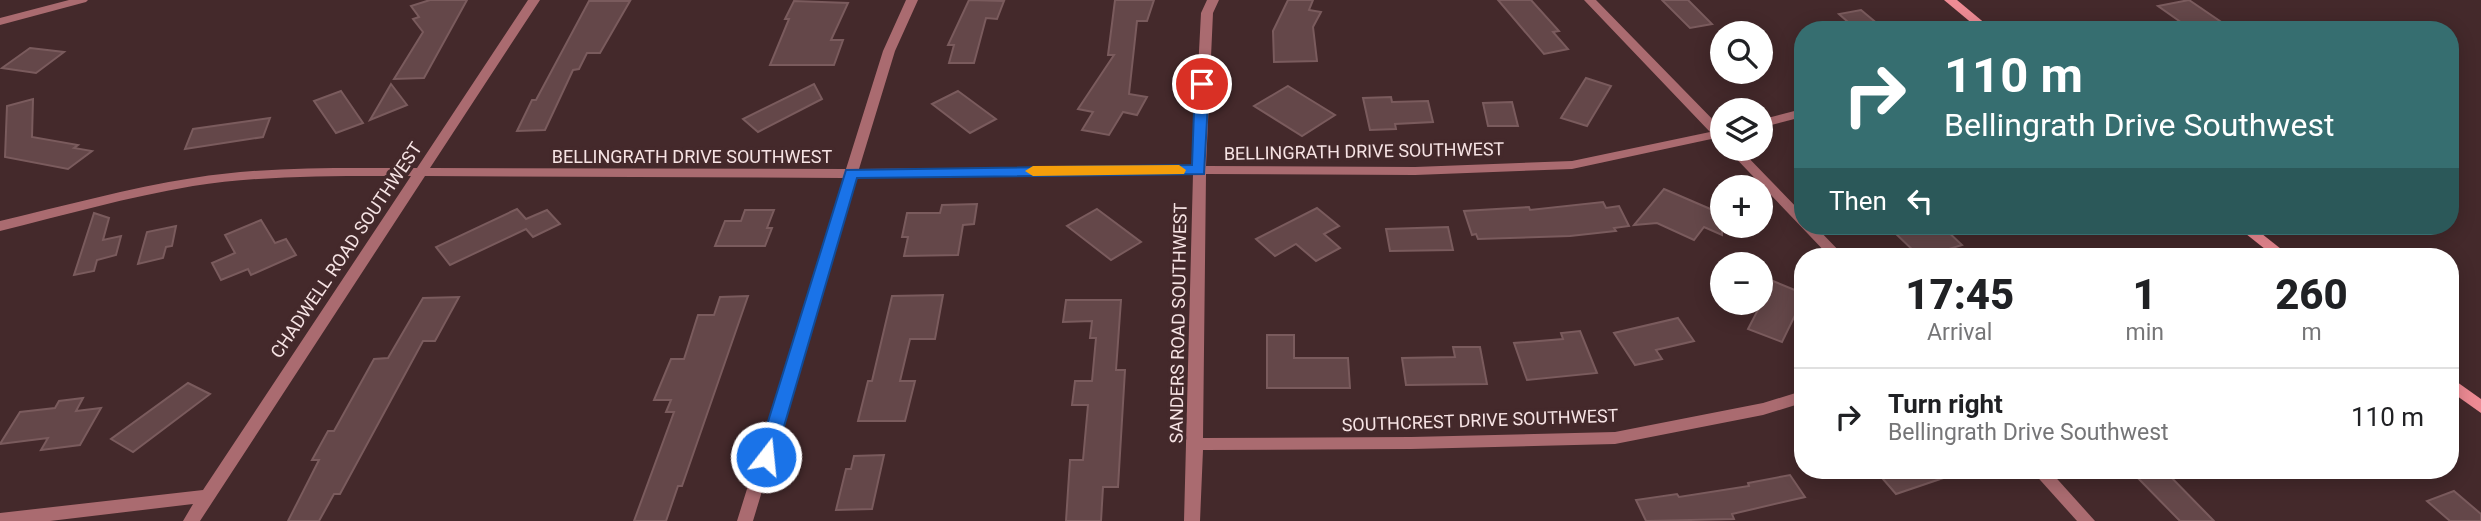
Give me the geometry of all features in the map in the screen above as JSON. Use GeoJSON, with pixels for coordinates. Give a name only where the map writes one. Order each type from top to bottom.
{"type":"FeatureCollection","features":[{"type":"Feature","properties":{"kind":"main road"},"geometry":{"type":"LineString","coordinates":[[1950,0],[1976,21]]}},
{"type":"Feature","properties":{"kind":"main road"},"geometry":{"type":"LineString","coordinates":[[2255,235],[2272,248]]}},
{"type":"Feature","properties":{"kind":"main road"},"geometry":{"type":"LineString","coordinates":[[2459,390],[2481,407]]}},
{"type":"Feature","properties":{"kind":"street"},"geometry":{"type":"LineString","coordinates":[[0,22],[82,0]]}},
{"type":"Feature","properties":{"kind":"street","name":"CHADWELL ROAD SOUTHWEST"},"geometry":{"type":"LineString","coordinates":[[191,521],[534,0]]}},
{"type":"Feature","properties":{"kind":"street"},"geometry":{"type":"LineString","coordinates":[[745,521],[889,51],[912,0]]}},
{"type":"Feature","properties":{"kind":"street","name":"SANDERS ROAD SOUTHWEST"},"geometry":{"type":"LineString","coordinates":[[1192,521],[1196,444],[1200,108],[1207,13],[1213,0]]}},
{"type":"Feature","properties":{"kind":"street"},"geometry":{"type":"LineString","coordinates":[[1590,0],[1710,124]]}},
{"type":"Feature","properties":{"kind":"street"},"geometry":{"type":"LineString","coordinates":[[1773,121],[1794,115]]}},
{"type":"Feature","properties":{"kind":"street","name":"BELLINGRATH DRIVE SOUTHWEST"},"geometry":{"type":"LineString","coordinates":[[0,226],[96,202],[194,182],[264,175],[1415,171],[1572,165],[1710,137]]}},
{"type":"Feature","properties":{"kind":"street"},"geometry":{"type":"LineString","coordinates":[[1744,161],[1794,213]]}},
{"type":"Feature","properties":{"kind":"street"},"geometry":{"type":"LineString","coordinates":[[1816,235],[1829,248]]}},
{"type":"Feature","properties":{"kind":"street","name":"SOUTHCREST DRIVE SOUTHWEST"},"geometry":{"type":"LineString","coordinates":[[1196,444],[1615,438],[1763,409],[1794,399]]}},
{"type":"Feature","properties":{"kind":"street"},"geometry":{"type":"LineString","coordinates":[[2048,479],[2087,521]]}},
{"type":"Feature","properties":{"kind":"street"},"geometry":{"type":"LineString","coordinates":[[0,520],[205,496]]}},
{"type":"Feature","properties":{"kind":"building"},"geometry":{"type":"Polygon","coordinates":[[[430,0],[467,0],[424,78],[394,79],[423,32],[413,19],[419,17],[411,6],[430,0]]]}},
{"type":"Feature","properties":{"kind":"building"},"geometry":{"type":"Polygon","coordinates":[[[969,0],[1004,1],[997,19],[986,18],[974,63],[949,63],[954,45],[948,45],[969,0]]]}},
{"type":"Feature","properties":{"kind":"building"},"geometry":{"type":"Polygon","coordinates":[[[1115,0],[1154,0],[1147,21],[1137,21],[1129,94],[1147,97],[1137,115],[1123,112],[1109,135],[1082,130],[1093,112],[1078,109],[1114,55],[1108,55],[1115,0]]]}},
{"type":"Feature","properties":{"kind":"building"},"geometry":{"type":"Polygon","coordinates":[[[1288,0],[1313,0],[1309,10],[1321,12],[1313,27],[1317,61],[1274,62],[1273,31],[1288,0]]]}},
{"type":"Feature","properties":{"kind":"building"},"geometry":{"type":"Polygon","coordinates":[[[1498,0],[1531,0],[1559,31],[1553,32],[1568,49],[1544,54],[1498,0]]]}},
{"type":"Feature","properties":{"kind":"building"},"geometry":{"type":"Polygon","coordinates":[[[1662,0],[1688,0],[1710,22],[1710,24],[1690,28],[1662,0]]]}},
{"type":"Feature","properties":{"kind":"building"},"geometry":{"type":"Polygon","coordinates":[[[2189,0],[2220,21],[2179,21],[2158,6],[2189,0]]]}},
{"type":"Feature","properties":{"kind":"building"},"geometry":{"type":"Polygon","coordinates":[[[589,1],[630,1],[600,53],[587,53],[579,69],[573,70],[545,130],[517,131],[532,100],[536,100],[589,1]]]}},
{"type":"Feature","properties":{"kind":"building"},"geometry":{"type":"Polygon","coordinates":[[[794,1],[848,3],[831,40],[843,40],[834,65],[770,65],[789,19],[785,19],[794,1]]]}},
{"type":"Feature","properties":{"kind":"building"},"geometry":{"type":"Polygon","coordinates":[[[1861,10],[1874,21],[1847,21],[1839,14],[1861,10]]]}},
{"type":"Feature","properties":{"kind":"building"},"geometry":{"type":"Polygon","coordinates":[[[30,48],[64,52],[36,73],[2,68],[30,48]]]}},
{"type":"Feature","properties":{"kind":"building"},"geometry":{"type":"Polygon","coordinates":[[[1586,78],[1611,86],[1587,126],[1561,118],[1586,78]]]}},
{"type":"Feature","properties":{"kind":"building"},"geometry":{"type":"Polygon","coordinates":[[[391,84],[407,105],[370,120],[391,84]]]}},
{"type":"Feature","properties":{"kind":"building"},"geometry":{"type":"Polygon","coordinates":[[[814,84],[822,99],[758,132],[743,119],[814,84]]]}},
{"type":"Feature","properties":{"kind":"building"},"geometry":{"type":"Polygon","coordinates":[[[1288,86],[1335,115],[1302,136],[1254,106],[1288,86]]]}},
{"type":"Feature","properties":{"kind":"building"},"geometry":{"type":"Polygon","coordinates":[[[341,91],[363,123],[336,133],[314,101],[341,91]]]}},
{"type":"Feature","properties":{"kind":"building"},"geometry":{"type":"Polygon","coordinates":[[[958,91],[996,119],[970,133],[932,104],[958,91]]]}},
{"type":"Feature","properties":{"kind":"building"},"geometry":{"type":"Polygon","coordinates":[[[1391,97],[1392,102],[1428,101],[1433,122],[1395,124],[1396,129],[1370,130],[1363,98],[1391,97]]]}},
{"type":"Feature","properties":{"kind":"building"},"geometry":{"type":"Polygon","coordinates":[[[33,99],[32,137],[78,145],[74,148],[92,151],[68,169],[5,157],[7,106],[33,99]]]}},
{"type":"Feature","properties":{"kind":"building"},"geometry":{"type":"Polygon","coordinates":[[[1512,102],[1518,126],[1488,126],[1483,103],[1512,102]]]}},
{"type":"Feature","properties":{"kind":"building"},"geometry":{"type":"Polygon","coordinates":[[[270,118],[263,137],[185,149],[193,129],[270,118]]]}},
{"type":"Feature","properties":{"kind":"building"},"geometry":{"type":"Polygon","coordinates":[[[1664,189],[1710,209],[1710,230],[1704,227],[1694,240],[1657,223],[1634,225],[1664,189]]]}},
{"type":"Feature","properties":{"kind":"building"},"geometry":{"type":"Polygon","coordinates":[[[1603,202],[1606,208],[1619,206],[1629,226],[1614,228],[1616,231],[1570,236],[1478,239],[1476,234],[1472,235],[1464,211],[1529,207],[1530,210],[1603,202]]]}},
{"type":"Feature","properties":{"kind":"building"},"geometry":{"type":"Polygon","coordinates":[[[977,204],[974,224],[963,225],[958,255],[904,256],[908,237],[902,237],[907,213],[940,213],[942,205],[977,204]]]}},
{"type":"Feature","properties":{"kind":"building"},"geometry":{"type":"Polygon","coordinates":[[[1317,208],[1339,226],[1324,234],[1340,248],[1316,261],[1296,244],[1275,256],[1256,239],[1317,208]]]}},
{"type":"Feature","properties":{"kind":"building"},"geometry":{"type":"Polygon","coordinates":[[[517,209],[526,219],[547,210],[560,224],[533,237],[526,229],[450,265],[436,247],[517,209]]]}},
{"type":"Feature","properties":{"kind":"building"},"geometry":{"type":"Polygon","coordinates":[[[1097,209],[1141,242],[1111,260],[1067,226],[1097,209]]]}},
{"type":"Feature","properties":{"kind":"building"},"geometry":{"type":"Polygon","coordinates":[[[745,210],[774,210],[767,228],[772,228],[765,246],[715,246],[725,221],[741,221],[745,210]]]}},
{"type":"Feature","properties":{"kind":"building"},"geometry":{"type":"Polygon","coordinates":[[[94,213],[109,218],[103,240],[121,236],[116,255],[97,260],[94,271],[74,275],[94,213]]]}},
{"type":"Feature","properties":{"kind":"building"},"geometry":{"type":"Polygon","coordinates":[[[261,220],[275,243],[286,239],[296,255],[251,275],[248,269],[221,280],[212,263],[235,253],[225,235],[261,220]]]}},
{"type":"Feature","properties":{"kind":"building"},"geometry":{"type":"Polygon","coordinates":[[[176,226],[172,246],[166,247],[163,258],[138,264],[147,232],[176,226]]]}},
{"type":"Feature","properties":{"kind":"building"},"geometry":{"type":"Polygon","coordinates":[[[1448,227],[1453,250],[1390,251],[1386,229],[1448,227]]]}},
{"type":"Feature","properties":{"kind":"building"},"geometry":{"type":"Polygon","coordinates":[[[1897,235],[1951,235],[1962,245],[1952,248],[1911,248],[1897,235]]]}},
{"type":"Feature","properties":{"kind":"building"},"geometry":{"type":"Polygon","coordinates":[[[1773,281],[1794,290],[1794,317],[1782,342],[1748,329],[1755,315],[1773,315],[1773,281]]]}},
{"type":"Feature","properties":{"kind":"building"},"geometry":{"type":"Polygon","coordinates":[[[943,295],[935,339],[910,339],[900,381],[915,381],[905,421],[858,421],[868,381],[872,381],[892,296],[943,295]]]}},
{"type":"Feature","properties":{"kind":"building"},"geometry":{"type":"Polygon","coordinates":[[[748,296],[682,486],[678,486],[666,521],[634,521],[674,412],[666,412],[671,400],[654,400],[671,359],[684,359],[698,315],[714,315],[720,297],[748,296]]]}},
{"type":"Feature","properties":{"kind":"building"},"geometry":{"type":"Polygon","coordinates":[[[459,297],[435,341],[423,341],[340,494],[334,494],[319,521],[288,521],[319,460],[312,460],[328,431],[334,431],[374,359],[388,358],[423,298],[459,297]]]}},
{"type":"Feature","properties":{"kind":"building"},"geometry":{"type":"Polygon","coordinates":[[[1066,300],[1121,300],[1116,370],[1125,370],[1118,487],[1103,487],[1101,521],[1066,521],[1070,460],[1083,460],[1088,405],[1072,405],[1075,381],[1092,381],[1096,338],[1090,338],[1092,321],[1063,322],[1066,300]]]}},
{"type":"Feature","properties":{"kind":"building"},"geometry":{"type":"Polygon","coordinates":[[[1678,318],[1694,341],[1656,350],[1662,359],[1635,365],[1614,333],[1678,318]]]}},
{"type":"Feature","properties":{"kind":"building"},"geometry":{"type":"Polygon","coordinates":[[[1580,331],[1597,373],[1527,380],[1514,343],[1563,339],[1561,333],[1580,331]]]}},
{"type":"Feature","properties":{"kind":"building"},"geometry":{"type":"Polygon","coordinates":[[[1267,335],[1294,335],[1294,358],[1348,358],[1350,388],[1267,388],[1267,335]]]}},
{"type":"Feature","properties":{"kind":"building"},"geometry":{"type":"Polygon","coordinates":[[[1453,347],[1480,347],[1487,384],[1406,385],[1402,358],[1455,357],[1453,347]]]}},
{"type":"Feature","properties":{"kind":"building"},"geometry":{"type":"Polygon","coordinates":[[[188,383],[210,394],[133,452],[111,439],[188,383]]]}},
{"type":"Feature","properties":{"kind":"building"},"geometry":{"type":"Polygon","coordinates":[[[83,398],[76,411],[101,408],[80,445],[41,450],[48,438],[0,444],[20,412],[55,408],[59,401],[83,398]]]}},
{"type":"Feature","properties":{"kind":"building"},"geometry":{"type":"Polygon","coordinates":[[[884,455],[872,509],[836,510],[846,469],[851,469],[854,456],[884,455]]]}},
{"type":"Feature","properties":{"kind":"building"},"geometry":{"type":"Polygon","coordinates":[[[1790,475],[1805,497],[1732,514],[1734,519],[1646,521],[1636,500],[1677,494],[1679,497],[1749,486],[1748,483],[1790,475]]]}},
{"type":"Feature","properties":{"kind":"building"},"geometry":{"type":"Polygon","coordinates":[[[1883,479],[1940,479],[1896,494],[1883,479]]]}},
{"type":"Feature","properties":{"kind":"building"},"geometry":{"type":"Polygon","coordinates":[[[2139,479],[2173,479],[2214,521],[2180,521],[2139,479]]]}},
{"type":"Feature","properties":{"kind":"building"},"geometry":{"type":"Polygon","coordinates":[[[2454,491],[2481,514],[2481,521],[2450,521],[2427,501],[2454,491]]]}},
{"type":"Feature","properties":{"kind":"slow traffic"},"geometry":{"type":"LineString","coordinates":[[1033,171],[1179,170]]}},
{"type":"Feature","properties":{"kind":"route"},"geometry":{"type":"LineString","coordinates":[[766,457],[851,173],[1199,170],[1202,84]]}}]}
